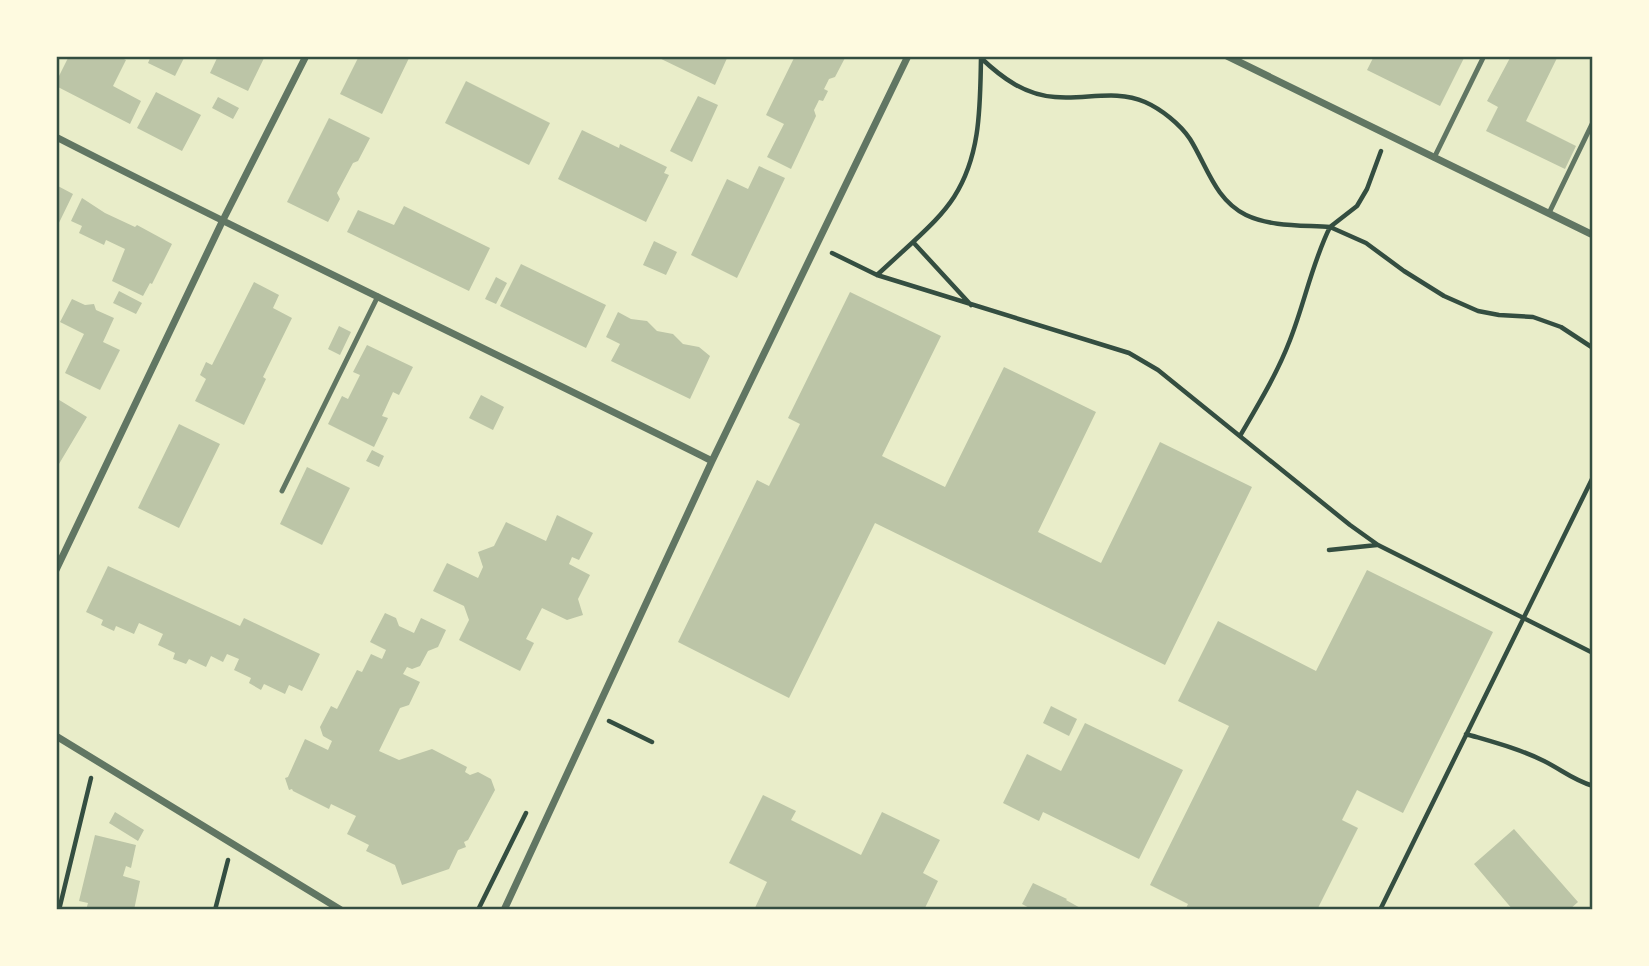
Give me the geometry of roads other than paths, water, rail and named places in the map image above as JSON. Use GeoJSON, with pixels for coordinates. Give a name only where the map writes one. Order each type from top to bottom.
{"type":"FeatureCollection","features":[{"type":"Feature","properties":{"kind":"street"},"geometry":{"type":"LineString","coordinates":[[56,570],[222,222],[306,56]]}},
{"type":"Feature","properties":{"kind":"street"},"geometry":{"type":"LineString","coordinates":[[504,910],[712,461],[908,56]]}},
{"type":"Feature","properties":{"kind":"street"},"geometry":{"type":"LineString","coordinates":[[1227,56],[1593,234]]}},
{"type":"Feature","properties":{"kind":"street"},"geometry":{"type":"LineString","coordinates":[[56,137],[222,222],[712,461]]}},
{"type":"Feature","properties":{"kind":"street"},"geometry":{"type":"LineString","coordinates":[[56,736],[341,910]]}},
{"type":"Feature","properties":{"kind":"lane"},"geometry":{"type":"LineString","coordinates":[[1434,158],[1484,56]]}},
{"type":"Feature","properties":{"kind":"lane"},"geometry":{"type":"LineString","coordinates":[[1549,213],[1593,122]]}},
{"type":"Feature","properties":{"kind":"lane"},"geometry":{"type":"LineString","coordinates":[[282,491],[378,296]]}}]}
